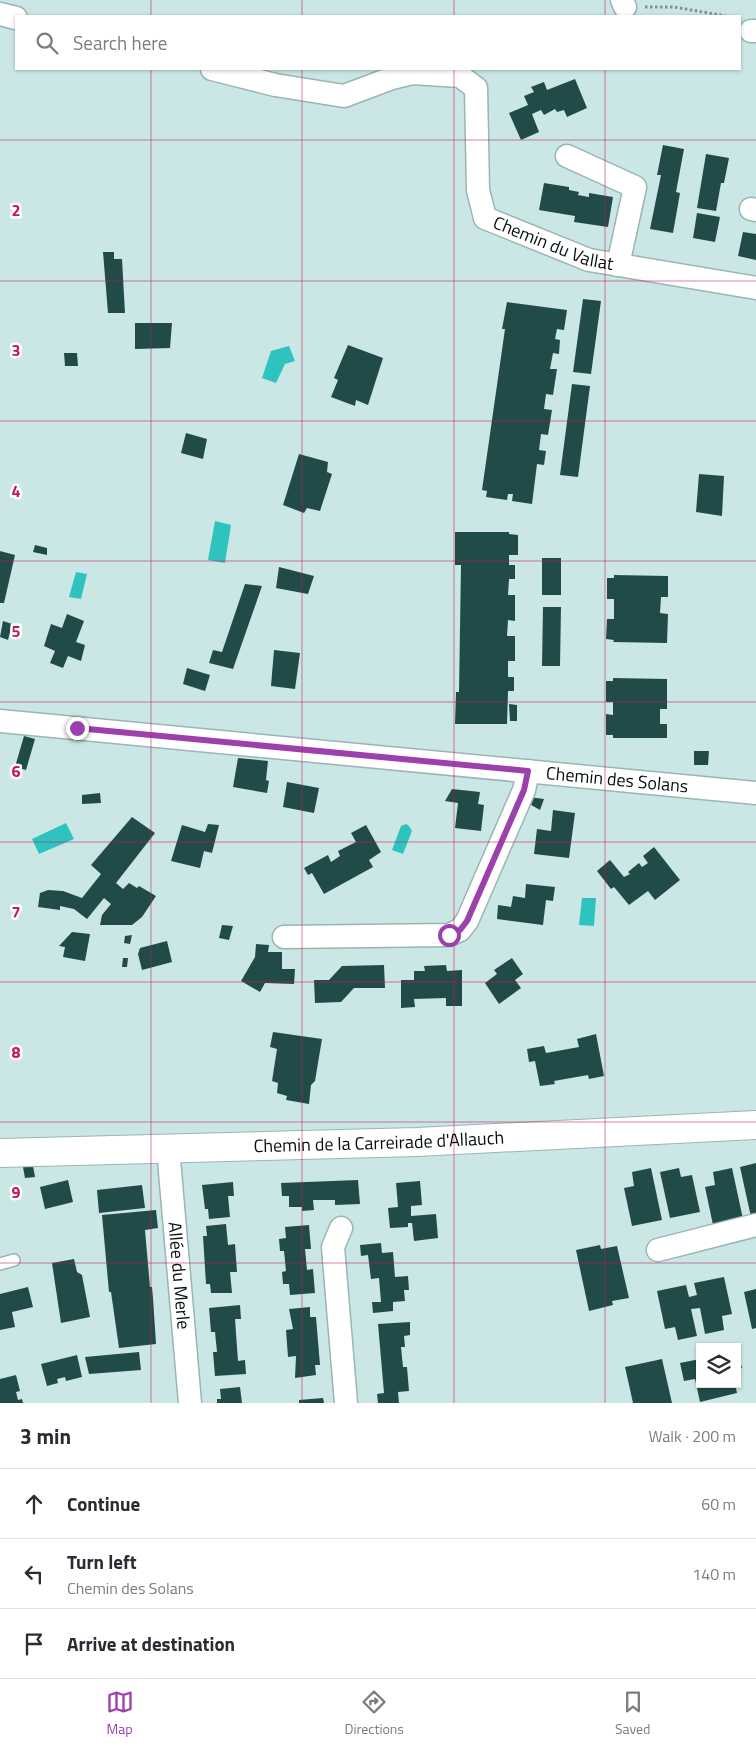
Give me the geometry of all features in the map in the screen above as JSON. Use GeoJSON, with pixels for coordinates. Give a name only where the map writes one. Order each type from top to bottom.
{"type":"FeatureCollection","features":[{"type":"Feature","properties":{"kind":"street"},"geometry":{"type":"LineString","coordinates":[[0,14],[15,18]]}},
{"type":"Feature","properties":{"kind":"street","name":"Chemin du Vallat"},"geometry":{"type":"LineString","coordinates":[[216,70],[275,85],[344,96],[392,78],[412,73],[460,76],[476,88],[478,190],[484,218],[589,260],[756,288]]}},
{"type":"Feature","properties":{"kind":"street"},"geometry":{"type":"LineString","coordinates":[[567,156],[635,187],[618,265]]}},
{"type":"Feature","properties":{"kind":"street","name":"Chemin des Solans"},"geometry":{"type":"LineString","coordinates":[[0,721],[756,793]]}},
{"type":"Feature","properties":{"kind":"street"},"geometry":{"type":"LineString","coordinates":[[284,937],[449,935],[460,930],[467,921],[524,790],[528,771]]}},
{"type":"Feature","properties":{"kind":"street","name":"Chemin de la Carreirade d'Allauch"},"geometry":{"type":"LineString","coordinates":[[0,1153],[417,1142],[756,1125]]}},
{"type":"Feature","properties":{"kind":"street","name":"Allée du Merle"},"geometry":{"type":"LineString","coordinates":[[168,1148],[190,1403]]}},
{"type":"Feature","properties":{"kind":"street"},"geometry":{"type":"LineString","coordinates":[[658,1250],[756,1225]]}},
{"type":"Feature","properties":{"kind":"street"},"geometry":{"type":"LineString","coordinates":[[341,1228],[333,1247],[346,1403]]}},
{"type":"Feature","properties":{"kind":"lane"},"geometry":{"type":"LineString","coordinates":[[0,1264],[14,1260]]}},
{"type":"Feature","properties":{"kind":"path"},"geometry":{"type":"LineString","coordinates":[[624,3],[674,7],[720,15]]}},
{"type":"Feature","properties":{"kind":"water"},"geometry":{"type":"Polygon","coordinates":[[[289,346],[295,361],[285,364],[276,383],[262,378],[271,351],[289,346]]]}},
{"type":"Feature","properties":{"kind":"water"},"geometry":{"type":"Polygon","coordinates":[[[215,521],[231,525],[225,563],[208,560],[215,521]]]}},
{"type":"Feature","properties":{"kind":"water"},"geometry":{"type":"Polygon","coordinates":[[[76,572],[87,574],[81,599],[69,597],[76,572]]]}},
{"type":"Feature","properties":{"kind":"water"},"geometry":{"type":"Polygon","coordinates":[[[66,823],[74,839],[39,854],[32,839],[66,823]]]}},
{"type":"Feature","properties":{"kind":"water"},"geometry":{"type":"Polygon","coordinates":[[[406,824],[412,831],[403,854],[392,850],[401,826],[406,824]]]}},
{"type":"Feature","properties":{"kind":"water"},"geometry":{"type":"Polygon","coordinates":[[[582,898],[596,898],[594,926],[579,925],[582,898]]]}},
{"type":"Feature","properties":{"kind":"building"},"geometry":{"type":"Polygon","coordinates":[[[575,79],[587,108],[567,117],[564,110],[557,112],[555,109],[544,115],[541,110],[532,114],[539,132],[521,140],[509,113],[528,105],[524,96],[534,92],[531,87],[544,82],[547,90],[575,79]]]}},
{"type":"Feature","properties":{"kind":"building"},"geometry":{"type":"Polygon","coordinates":[[[663,145],[684,149],[676,192],[680,193],[673,233],[650,229],[661,175],[657,175],[663,145]]]}},
{"type":"Feature","properties":{"kind":"building"},"geometry":{"type":"Polygon","coordinates":[[[706,154],[729,158],[724,183],[721,183],[716,211],[697,208],[706,154]]]}},
{"type":"Feature","properties":{"kind":"building"},"geometry":{"type":"Polygon","coordinates":[[[544,183],[569,187],[569,190],[579,192],[578,195],[589,197],[589,193],[613,197],[608,227],[574,222],[575,216],[539,210],[544,183]]]}},
{"type":"Feature","properties":{"kind":"building"},"geometry":{"type":"Polygon","coordinates":[[[697,213],[720,217],[715,242],[693,238],[697,213]]]}},
{"type":"Feature","properties":{"kind":"building"},"geometry":{"type":"Polygon","coordinates":[[[743,232],[756,234],[756,260],[738,256],[743,232]]]}},
{"type":"Feature","properties":{"kind":"building"},"geometry":{"type":"Polygon","coordinates":[[[103,252],[114,252],[114,259],[122,259],[125,313],[108,313],[103,252]]]}},
{"type":"Feature","properties":{"kind":"building"},"geometry":{"type":"Polygon","coordinates":[[[583,299],[601,301],[591,374],[573,372],[583,299]]]}},
{"type":"Feature","properties":{"kind":"building"},"geometry":{"type":"Polygon","coordinates":[[[507,302],[567,310],[564,330],[557,329],[555,339],[560,340],[559,354],[553,353],[550,369],[557,369],[553,395],[546,394],[544,409],[552,410],[548,435],[541,434],[539,450],[546,451],[544,465],[537,464],[532,504],[512,501],[513,494],[508,494],[507,500],[486,497],[487,491],[482,490],[505,329],[502,329],[507,302]]]}},
{"type":"Feature","properties":{"kind":"building"},"geometry":{"type":"Polygon","coordinates":[[[135,323],[172,323],[170,348],[135,349],[135,323]]]}},
{"type":"Feature","properties":{"kind":"building"},"geometry":{"type":"Polygon","coordinates":[[[348,345],[383,358],[368,405],[356,400],[355,406],[331,397],[338,380],[334,378],[348,345]]]}},
{"type":"Feature","properties":{"kind":"building"},"geometry":{"type":"Polygon","coordinates":[[[64,353],[77,353],[78,366],[65,366],[64,353]]]}},
{"type":"Feature","properties":{"kind":"building"},"geometry":{"type":"Polygon","coordinates":[[[572,384],[590,386],[578,477],[560,475],[572,384]]]}},
{"type":"Feature","properties":{"kind":"building"},"geometry":{"type":"Polygon","coordinates":[[[186,433],[207,439],[203,459],[181,453],[186,433]]]}},
{"type":"Feature","properties":{"kind":"building"},"geometry":{"type":"Polygon","coordinates":[[[299,454],[328,462],[327,472],[332,474],[320,511],[307,508],[304,513],[283,505],[299,454]]]}},
{"type":"Feature","properties":{"kind":"building"},"geometry":{"type":"Polygon","coordinates":[[[699,474],[724,476],[722,516],[696,512],[699,474]]]}},
{"type":"Feature","properties":{"kind":"building"},"geometry":{"type":"Polygon","coordinates":[[[455,532],[509,532],[509,534],[518,535],[518,555],[509,555],[509,565],[515,565],[515,579],[509,579],[508,595],[515,595],[515,621],[508,620],[507,636],[515,636],[515,661],[508,661],[508,677],[514,677],[514,691],[508,691],[507,724],[455,724],[456,692],[459,692],[461,565],[455,565],[455,532]]]}},
{"type":"Feature","properties":{"kind":"building"},"geometry":{"type":"Polygon","coordinates":[[[35,545],[47,548],[47,555],[33,552],[35,545]]]}},
{"type":"Feature","properties":{"kind":"building"},"geometry":{"type":"Polygon","coordinates":[[[0,551],[15,555],[4,603],[0,603],[0,551]]]}},
{"type":"Feature","properties":{"kind":"building"},"geometry":{"type":"Polygon","coordinates":[[[542,558],[561,558],[561,595],[542,595],[542,558]]]}},
{"type":"Feature","properties":{"kind":"building"},"geometry":{"type":"Polygon","coordinates":[[[279,567],[314,576],[308,594],[276,588],[279,567]]]}},
{"type":"Feature","properties":{"kind":"building"},"geometry":{"type":"Polygon","coordinates":[[[614,575],[668,576],[668,597],[661,597],[660,613],[668,614],[667,643],[613,642],[614,640],[606,639],[607,619],[614,619],[614,599],[607,599],[607,578],[614,578],[614,575]]]}},
{"type":"Feature","properties":{"kind":"building"},"geometry":{"type":"Polygon","coordinates":[[[245,584],[262,586],[233,669],[209,663],[213,650],[222,652],[245,584]]]}},
{"type":"Feature","properties":{"kind":"building"},"geometry":{"type":"Polygon","coordinates":[[[543,607],[561,607],[560,666],[542,666],[543,607]]]}},
{"type":"Feature","properties":{"kind":"building"},"geometry":{"type":"Polygon","coordinates":[[[67,614],[84,621],[76,642],[85,645],[81,661],[68,656],[63,668],[50,663],[55,651],[44,646],[51,624],[62,628],[67,614]]]}},
{"type":"Feature","properties":{"kind":"building"},"geometry":{"type":"Polygon","coordinates":[[[3,621],[12,624],[8,640],[0,637],[3,621]]]}},
{"type":"Feature","properties":{"kind":"building"},"geometry":{"type":"Polygon","coordinates":[[[274,650],[300,653],[295,689],[271,686],[274,650]]]}},
{"type":"Feature","properties":{"kind":"building"},"geometry":{"type":"Polygon","coordinates":[[[187,668],[210,675],[205,691],[183,684],[187,668]]]}},
{"type":"Feature","properties":{"kind":"building"},"geometry":{"type":"Polygon","coordinates":[[[613,678],[667,679],[667,709],[660,709],[660,724],[667,724],[667,738],[613,738],[613,735],[606,735],[606,714],[613,715],[613,702],[606,702],[606,681],[613,681],[613,678]]]}},
{"type":"Feature","properties":{"kind":"building"},"geometry":{"type":"Polygon","coordinates":[[[509,704],[517,705],[517,721],[510,721],[509,704]]]}},
{"type":"Feature","properties":{"kind":"building"},"geometry":{"type":"Polygon","coordinates":[[[24,736],[35,739],[26,770],[15,767],[24,736]]]}},
{"type":"Feature","properties":{"kind":"building"},"geometry":{"type":"Polygon","coordinates":[[[694,751],[709,751],[708,765],[694,765],[694,751]]]}},
{"type":"Feature","properties":{"kind":"building"},"geometry":{"type":"Polygon","coordinates":[[[238,758],[268,761],[266,780],[269,781],[267,793],[233,787],[238,758]]]}},
{"type":"Feature","properties":{"kind":"building"},"geometry":{"type":"Polygon","coordinates":[[[287,782],[319,788],[314,813],[283,807],[287,782]]]}},
{"type":"Feature","properties":{"kind":"building"},"geometry":{"type":"Polygon","coordinates":[[[452,789],[480,792],[478,804],[484,805],[481,831],[455,828],[458,803],[445,801],[452,789]]]}},
{"type":"Feature","properties":{"kind":"building"},"geometry":{"type":"Polygon","coordinates":[[[100,793],[101,803],[82,804],[82,795],[100,793]]]}},
{"type":"Feature","properties":{"kind":"building"},"geometry":{"type":"Polygon","coordinates":[[[528,797],[544,799],[540,810],[526,802],[528,797]]]}},
{"type":"Feature","properties":{"kind":"building"},"geometry":{"type":"Polygon","coordinates":[[[553,810],[575,813],[569,858],[534,854],[537,829],[551,831],[553,810]]]}},
{"type":"Feature","properties":{"kind":"building"},"geometry":{"type":"Polygon","coordinates":[[[132,817],[155,833],[116,883],[123,889],[129,883],[137,888],[139,886],[156,896],[142,917],[132,925],[100,925],[102,915],[111,904],[104,898],[87,919],[74,909],[60,906],[60,910],[38,907],[40,893],[48,890],[63,891],[82,898],[101,874],[91,865],[132,817]]]}},
{"type":"Feature","properties":{"kind":"building"},"geometry":{"type":"Polygon","coordinates":[[[208,824],[219,825],[212,853],[204,851],[200,868],[171,861],[182,825],[205,832],[208,824]]]}},
{"type":"Feature","properties":{"kind":"building"},"geometry":{"type":"Polygon","coordinates":[[[366,825],[381,852],[369,860],[373,867],[324,894],[312,873],[308,875],[304,868],[328,855],[331,862],[340,856],[338,851],[356,842],[351,833],[366,825]]]}},
{"type":"Feature","properties":{"kind":"building"},"geometry":{"type":"Polygon","coordinates":[[[654,847],[680,880],[655,900],[648,891],[629,905],[614,887],[611,889],[597,871],[610,860],[624,877],[630,874],[628,872],[639,863],[642,867],[648,863],[643,856],[654,847]]]}},
{"type":"Feature","properties":{"kind":"building"},"geometry":{"type":"Polygon","coordinates":[[[526,884],[555,887],[553,901],[546,900],[543,925],[497,919],[498,905],[511,907],[513,896],[525,898],[526,884]]]}},
{"type":"Feature","properties":{"kind":"building"},"geometry":{"type":"Polygon","coordinates":[[[222,925],[233,926],[229,940],[219,938],[222,925]]]}},
{"type":"Feature","properties":{"kind":"building"},"geometry":{"type":"Polygon","coordinates":[[[72,932],[90,934],[85,961],[63,957],[65,947],[59,946],[72,932]]]}},
{"type":"Feature","properties":{"kind":"building"},"geometry":{"type":"Polygon","coordinates":[[[132,935],[130,944],[124,943],[125,936],[132,935]]]}},
{"type":"Feature","properties":{"kind":"building"},"geometry":{"type":"Polygon","coordinates":[[[167,941],[172,962],[142,970],[138,954],[140,948],[167,941]]]}},
{"type":"Feature","properties":{"kind":"building"},"geometry":{"type":"Polygon","coordinates":[[[256,944],[269,945],[268,952],[282,952],[282,969],[295,969],[294,984],[265,983],[260,992],[241,981],[255,957],[256,944]]]}},
{"type":"Feature","properties":{"kind":"building"},"geometry":{"type":"Polygon","coordinates":[[[123,958],[128,958],[127,967],[122,967],[123,958]]]}},
{"type":"Feature","properties":{"kind":"building"},"geometry":{"type":"Polygon","coordinates":[[[512,958],[523,974],[515,980],[521,988],[499,1004],[485,983],[497,974],[494,970],[512,958]]]}},
{"type":"Feature","properties":{"kind":"building"},"geometry":{"type":"Polygon","coordinates":[[[384,965],[385,988],[354,988],[341,1002],[315,1003],[314,980],[329,980],[342,966],[384,965]]]}},
{"type":"Feature","properties":{"kind":"building"},"geometry":{"type":"Polygon","coordinates":[[[446,965],[447,971],[462,970],[462,1006],[446,1006],[446,998],[414,999],[415,1007],[401,1008],[401,980],[414,980],[414,971],[425,971],[424,966],[446,965]]]}},
{"type":"Feature","properties":{"kind":"building"},"geometry":{"type":"Polygon","coordinates":[[[273,1032],[322,1039],[315,1081],[311,1085],[309,1104],[286,1100],[287,1096],[277,1093],[278,1083],[272,1081],[277,1049],[270,1047],[273,1032]]]}},
{"type":"Feature","properties":{"kind":"building"},"geometry":{"type":"Polygon","coordinates":[[[596,1034],[604,1076],[589,1079],[588,1075],[554,1081],[555,1084],[540,1086],[535,1061],[529,1062],[527,1049],[544,1046],[546,1053],[579,1047],[577,1039],[596,1034]]]}},
{"type":"Feature","properties":{"kind":"building"},"geometry":{"type":"Polygon","coordinates":[[[756,1163],[756,1216],[751,1217],[740,1167],[756,1163]]]}},
{"type":"Feature","properties":{"kind":"building"},"geometry":{"type":"Polygon","coordinates":[[[33,1166],[35,1177],[25,1178],[23,1167],[33,1166]]]}},
{"type":"Feature","properties":{"kind":"building"},"geometry":{"type":"Polygon","coordinates":[[[651,1168],[662,1220],[632,1226],[624,1188],[634,1186],[632,1172],[651,1168]]]}},
{"type":"Feature","properties":{"kind":"building"},"geometry":{"type":"Polygon","coordinates":[[[679,1168],[681,1177],[692,1175],[700,1212],[670,1218],[660,1172],[679,1168]]]}},
{"type":"Feature","properties":{"kind":"building"},"geometry":{"type":"Polygon","coordinates":[[[732,1168],[743,1219],[713,1225],[705,1187],[715,1185],[713,1172],[732,1168]]]}},
{"type":"Feature","properties":{"kind":"building"},"geometry":{"type":"Polygon","coordinates":[[[68,1180],[73,1202],[45,1209],[40,1187],[68,1180]]]}},
{"type":"Feature","properties":{"kind":"building"},"geometry":{"type":"Polygon","coordinates":[[[358,1180],[360,1204],[335,1205],[335,1200],[313,1200],[314,1210],[302,1211],[302,1207],[289,1207],[289,1196],[282,1196],[281,1183],[358,1180]]]}},
{"type":"Feature","properties":{"kind":"building"},"geometry":{"type":"Polygon","coordinates":[[[420,1181],[422,1205],[411,1206],[411,1216],[436,1214],[438,1238],[414,1241],[412,1223],[408,1223],[408,1227],[390,1228],[388,1208],[398,1207],[396,1183],[420,1181]]]}},
{"type":"Feature","properties":{"kind":"building"},"geometry":{"type":"Polygon","coordinates":[[[233,1182],[234,1196],[228,1196],[230,1217],[209,1219],[208,1209],[205,1209],[202,1185],[233,1182]]]}},
{"type":"Feature","properties":{"kind":"building"},"geometry":{"type":"Polygon","coordinates":[[[142,1185],[145,1208],[99,1213],[97,1190],[142,1185]]]}},
{"type":"Feature","properties":{"kind":"building"},"geometry":{"type":"Polygon","coordinates":[[[156,1210],[158,1228],[145,1230],[156,1344],[119,1348],[111,1292],[109,1292],[102,1215],[156,1210]]]}},
{"type":"Feature","properties":{"kind":"building"},"geometry":{"type":"Polygon","coordinates":[[[226,1224],[228,1245],[235,1244],[237,1272],[230,1272],[232,1293],[211,1293],[210,1284],[206,1284],[203,1236],[207,1236],[206,1226],[226,1224]]]}},
{"type":"Feature","properties":{"kind":"building"},"geometry":{"type":"Polygon","coordinates":[[[309,1225],[311,1249],[305,1249],[307,1270],[313,1269],[315,1293],[290,1295],[289,1284],[283,1284],[282,1272],[286,1271],[284,1251],[280,1251],[279,1239],[286,1238],[285,1227],[309,1225]]]}},
{"type":"Feature","properties":{"kind":"building"},"geometry":{"type":"Polygon","coordinates":[[[381,1243],[382,1253],[393,1252],[395,1277],[408,1276],[409,1290],[404,1290],[405,1301],[393,1302],[393,1311],[373,1313],[372,1302],[381,1302],[379,1278],[371,1279],[368,1255],[361,1256],[360,1245],[381,1243]]]}},
{"type":"Feature","properties":{"kind":"building"},"geometry":{"type":"Polygon","coordinates":[[[600,1245],[601,1249],[617,1246],[629,1298],[612,1301],[613,1305],[589,1311],[576,1250],[600,1245]]]}},
{"type":"Feature","properties":{"kind":"building"},"geometry":{"type":"Polygon","coordinates":[[[74,1259],[77,1272],[82,1275],[90,1317],[61,1323],[52,1263],[74,1259]]]}},
{"type":"Feature","properties":{"kind":"building"},"geometry":{"type":"Polygon","coordinates":[[[724,1277],[732,1314],[722,1316],[724,1330],[705,1334],[700,1308],[691,1309],[697,1336],[678,1340],[675,1327],[665,1329],[657,1291],[686,1285],[689,1297],[697,1295],[694,1283],[724,1277]]]}},
{"type":"Feature","properties":{"kind":"building"},"geometry":{"type":"Polygon","coordinates":[[[28,1287],[33,1307],[12,1312],[15,1327],[0,1330],[0,1294],[28,1287]]]}},
{"type":"Feature","properties":{"kind":"building"},"geometry":{"type":"Polygon","coordinates":[[[756,1289],[756,1328],[752,1329],[744,1292],[756,1289]]]}},
{"type":"Feature","properties":{"kind":"building"},"geometry":{"type":"Polygon","coordinates":[[[240,1305],[241,1319],[235,1319],[238,1361],[245,1360],[246,1374],[215,1376],[213,1352],[217,1352],[215,1332],[211,1332],[209,1308],[240,1305]]]}},
{"type":"Feature","properties":{"kind":"building"},"geometry":{"type":"Polygon","coordinates":[[[310,1307],[310,1317],[316,1317],[320,1365],[315,1365],[316,1375],[295,1378],[296,1356],[288,1357],[286,1330],[293,1329],[289,1309],[310,1307]]]}},
{"type":"Feature","properties":{"kind":"building"},"geometry":{"type":"Polygon","coordinates":[[[410,1322],[410,1335],[404,1336],[405,1347],[401,1347],[403,1367],[407,1367],[409,1391],[398,1392],[399,1403],[378,1403],[377,1394],[384,1393],[378,1324],[410,1322]]]}},
{"type":"Feature","properties":{"kind":"building"},"geometry":{"type":"Polygon","coordinates":[[[139,1352],[141,1370],[89,1374],[85,1357],[139,1352]]]}},
{"type":"Feature","properties":{"kind":"building"},"geometry":{"type":"Polygon","coordinates":[[[77,1355],[82,1377],[66,1381],[65,1377],[57,1379],[58,1383],[47,1386],[41,1364],[77,1355]]]}},
{"type":"Feature","properties":{"kind":"building"},"geometry":{"type":"Polygon","coordinates":[[[662,1359],[672,1403],[633,1403],[625,1367],[662,1359]]]}},
{"type":"Feature","properties":{"kind":"building"},"geometry":{"type":"Polygon","coordinates":[[[696,1360],[696,1384],[695,1379],[684,1381],[680,1363],[696,1360]]]}},
{"type":"Feature","properties":{"kind":"building"},"geometry":{"type":"Polygon","coordinates":[[[16,1375],[20,1391],[16,1392],[18,1400],[22,1399],[23,1403],[0,1403],[0,1379],[16,1375]]]}},
{"type":"Feature","properties":{"kind":"building"},"geometry":{"type":"Polygon","coordinates":[[[240,1387],[242,1403],[217,1403],[217,1399],[221,1399],[220,1389],[240,1387]]]}},
{"type":"Feature","properties":{"kind":"building"},"geometry":{"type":"Polygon","coordinates":[[[697,1388],[736,1388],[737,1393],[700,1402],[697,1388]]]}},
{"type":"Feature","properties":{"kind":"building"},"geometry":{"type":"Polygon","coordinates":[[[323,1398],[324,1403],[299,1403],[299,1400],[323,1398]]]}},
{"type":"Feature","properties":{"kind":"route"},"geometry":{"type":"LineString","coordinates":[[77,728],[528,771],[524,790],[467,921],[460,930],[449,935]]}}]}
